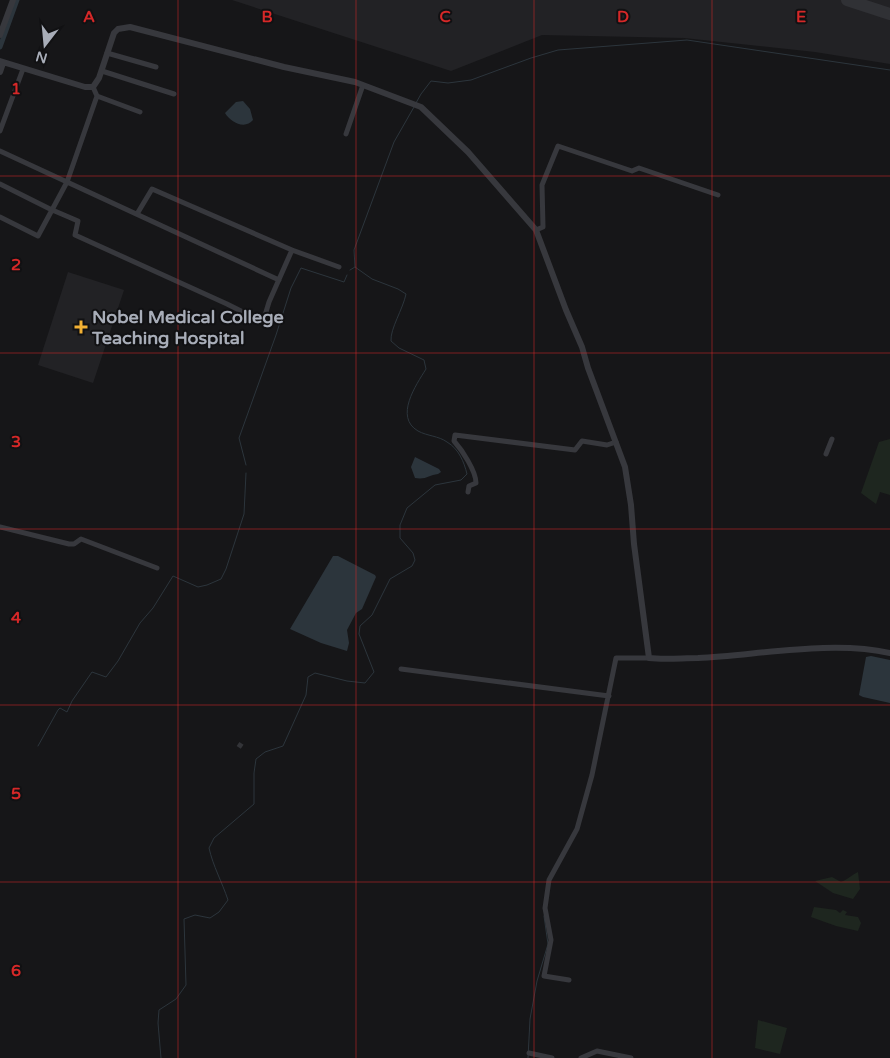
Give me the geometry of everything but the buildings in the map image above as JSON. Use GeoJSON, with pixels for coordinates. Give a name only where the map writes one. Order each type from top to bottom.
{"type":"FeatureCollection","features":[{"type":"Feature","properties":{"kind":"street"},"geometry":{"type":"LineString","coordinates":[[0,35],[13,0]]}},
{"type":"Feature","properties":{"kind":"street"},"geometry":{"type":"LineString","coordinates":[[0,72],[2,62],[84,87],[93,87],[97,84],[114,33],[118,29],[130,27],[284,67],[334,76],[421,107],[468,152],[536,230],[566,310],[582,346],[588,368],[625,467],[649,658]]}},
{"type":"Feature","properties":{"kind":"street"},"geometry":{"type":"LineString","coordinates":[[107,53],[156,66]]}},
{"type":"Feature","properties":{"kind":"street"},"geometry":{"type":"LineString","coordinates":[[0,131],[23,69]]}},
{"type":"Feature","properties":{"kind":"street"},"geometry":{"type":"LineString","coordinates":[[102,71],[174,94]]}},
{"type":"Feature","properties":{"kind":"street"},"geometry":{"type":"LineString","coordinates":[[346,134],[363,85]]}},
{"type":"Feature","properties":{"kind":"street"},"geometry":{"type":"LineString","coordinates":[[0,218],[38,236],[67,182],[97,96],[93,87]]}},
{"type":"Feature","properties":{"kind":"street"},"geometry":{"type":"LineString","coordinates":[[97,96],[140,112]]}},
{"type":"Feature","properties":{"kind":"street"},"geometry":{"type":"LineString","coordinates":[[536,230],[542,227],[542,185],[558,146],[632,171],[639,168],[718,195]]}},
{"type":"Feature","properties":{"kind":"street"},"geometry":{"type":"LineString","coordinates":[[0,151],[279,280]]}},
{"type":"Feature","properties":{"kind":"street"},"geometry":{"type":"LineString","coordinates":[[0,184],[78,221],[75,235],[263,322],[292,250]]}},
{"type":"Feature","properties":{"kind":"street"},"geometry":{"type":"LineString","coordinates":[[137,214],[152,189],[292,250],[340,267]]}},
{"type":"Feature","properties":{"kind":"street"},"geometry":{"type":"LineString","coordinates":[[468,492],[469,486],[476,482],[476,477],[464,452],[454,441],[455,435],[575,450],[582,441],[607,445],[616,442]]}},
{"type":"Feature","properties":{"kind":"street"},"geometry":{"type":"LineString","coordinates":[[826,454],[832,439]]}},
{"type":"Feature","properties":{"kind":"street"},"geometry":{"type":"LineString","coordinates":[[0,527],[70,544],[74,544],[81,539],[157,568]]}},
{"type":"Feature","properties":{"kind":"street"},"geometry":{"type":"LineString","coordinates":[[569,980],[544,976],[551,940],[545,908],[549,880],[577,829],[588,791],[616,658],[662,660],[812,648],[875,649],[890,652]]}},
{"type":"Feature","properties":{"kind":"street"},"geometry":{"type":"LineString","coordinates":[[401,669],[609,696]]}},
{"type":"Feature","properties":{"kind":"street"},"geometry":{"type":"LineString","coordinates":[[581,1058],[597,1051],[631,1058]]}},
{"type":"Feature","properties":{"kind":"street"},"geometry":{"type":"LineString","coordinates":[[529,1053],[552,1058]]}},
{"type":"Feature","properties":{"kind":"shaded area"},"geometry":{"type":"Polygon","coordinates":[[[232,0],[890,0],[890,64],[815,52],[684,38],[542,35],[451,71],[232,0]]]}},
{"type":"Feature","properties":{"kind":"shaded area"},"geometry":{"type":"Polygon","coordinates":[[[243,101],[250,109],[253,120],[242,125],[234,122],[225,113],[236,102],[243,101]]]}},
{"type":"Feature","properties":{"kind":"shaded area","name":"Nobel Medical College Teaching Hospital"},"geometry":{"type":"Polygon","coordinates":[[[68,272],[124,290],[93,383],[38,365],[68,272]]]}},
{"type":"Feature","properties":{"kind":"shaded area"},"geometry":{"type":"Polygon","coordinates":[[[890,439],[890,495],[880,492],[876,504],[861,493],[879,442],[890,439]]]}},
{"type":"Feature","properties":{"kind":"shaded area"},"geometry":{"type":"Polygon","coordinates":[[[415,457],[439,469],[441,472],[425,478],[415,478],[411,467],[415,457]]]}},
{"type":"Feature","properties":{"kind":"shaded area"},"geometry":{"type":"Polygon","coordinates":[[[333,556],[338,556],[376,577],[362,609],[356,613],[347,630],[349,643],[347,651],[321,643],[290,629],[333,556]]]}},
{"type":"Feature","properties":{"kind":"shaded area"},"geometry":{"type":"Polygon","coordinates":[[[871,656],[890,660],[890,703],[859,695],[866,657],[871,656]]]}},
{"type":"Feature","properties":{"kind":"shaded area"},"geometry":{"type":"Polygon","coordinates":[[[858,872],[860,889],[853,899],[833,893],[815,881],[832,877],[841,882],[858,872]]]}},
{"type":"Feature","properties":{"kind":"shaded area"},"geometry":{"type":"Polygon","coordinates":[[[814,907],[836,910],[840,913],[843,910],[847,912],[845,915],[858,917],[861,923],[858,931],[811,917],[814,907]]]}},
{"type":"Feature","properties":{"kind":"shaded area"},"geometry":{"type":"Polygon","coordinates":[[[758,1020],[787,1028],[780,1054],[755,1048],[758,1020]]]}},
{"type":"Feature","properties":{"kind":"waterway"},"geometry":{"type":"LineString","coordinates":[[0,47],[17,0]]}},
{"type":"Feature","properties":{"kind":"waterway"},"geometry":{"type":"LineString","coordinates":[[416,103],[431,81],[448,83],[471,80],[558,50],[687,40],[890,70]]}},
{"type":"Feature","properties":{"kind":"waterway"},"geometry":{"type":"LineString","coordinates":[[161,1058],[158,1023],[159,1010],[176,999],[186,985],[184,919],[195,915],[210,918],[219,912],[228,900],[209,848],[214,838],[254,804],[256,759],[265,752],[283,746],[306,695],[308,677],[315,673],[347,681],[365,683],[374,672],[359,634],[360,626],[372,615],[390,579],[412,566],[415,560],[413,553],[400,538],[400,525],[407,508],[435,485],[461,480],[467,474],[463,460],[455,448],[444,440],[418,431],[411,425],[408,418],[407,409],[409,401],[426,369],[424,360],[399,348],[391,341],[392,331],[406,294],[372,279],[355,267],[354,250],[394,142],[414,107]]}},
{"type":"Feature","properties":{"kind":"waterway"},"geometry":{"type":"LineString","coordinates":[[350,270],[355,267]]}},
{"type":"Feature","properties":{"kind":"waterway"},"geometry":{"type":"LineString","coordinates":[[246,465],[239,438],[291,288],[301,268],[344,282],[347,275]]}},
{"type":"Feature","properties":{"kind":"waterway"},"geometry":{"type":"LineString","coordinates":[[38,746],[58,710],[60,708],[67,712],[72,701],[92,672],[106,677],[118,661],[140,623],[153,608],[173,576],[198,587],[221,579],[244,514],[246,473]]}},
{"type":"Feature","properties":{"kind":"waterway"},"geometry":{"type":"LineString","coordinates":[[528,1058],[530,1019],[537,981],[548,944],[544,916]]}},
{"type":"Feature","properties":{"kind":"taxiway"},"geometry":{"type":"LineString","coordinates":[[847,0],[890,14]]}},
{"type":"Feature","properties":{"kind":"tunnel"},"geometry":{"type":"LineString","coordinates":[[238,744],[244,748]]}},
{"type":"Feature","properties":{"kind":"place","name":"Nobel Medical College Teaching Hospital"},"geometry":{"type":"Point","coordinates":[81,327]}}]}
